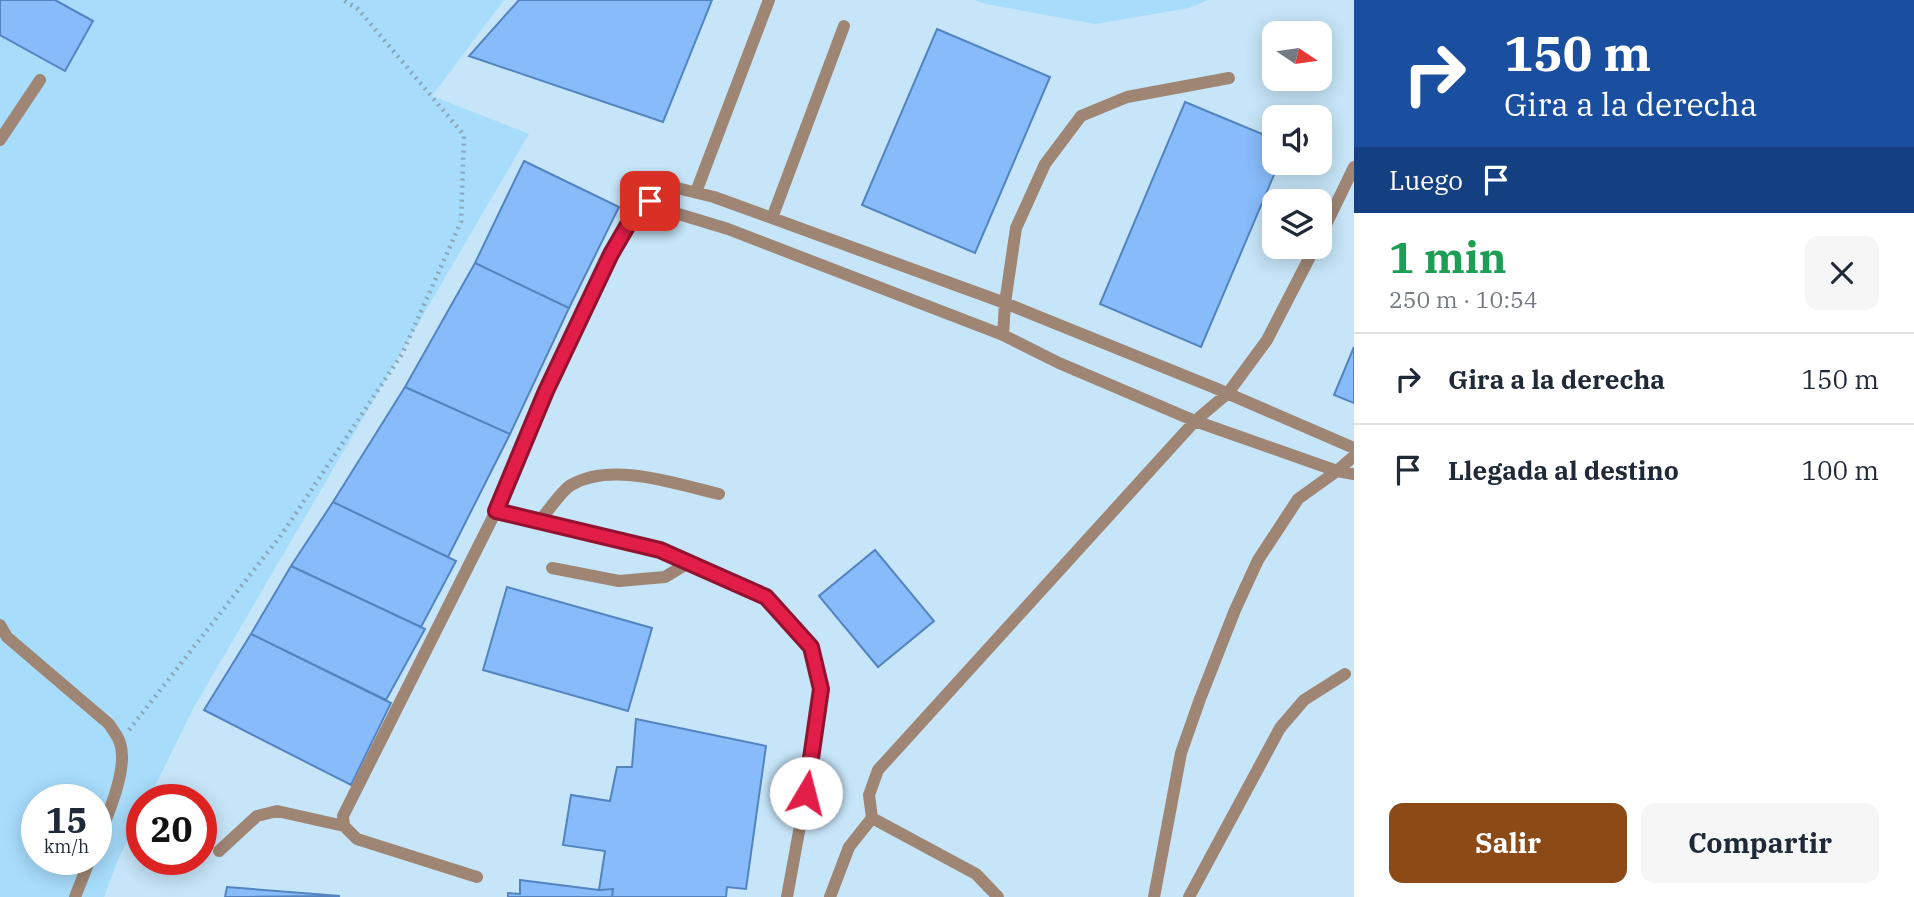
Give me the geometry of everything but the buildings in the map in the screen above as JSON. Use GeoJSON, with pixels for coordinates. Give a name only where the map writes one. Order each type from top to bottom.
{"type":"FeatureCollection","features":[{"type":"Feature","properties":{"kind":"lane"},"geometry":{"type":"LineString","coordinates":[[696,192],[769,0]]}},
{"type":"Feature","properties":{"kind":"lane"},"geometry":{"type":"LineString","coordinates":[[772,218],[844,26]]}},
{"type":"Feature","properties":{"kind":"lane"},"geometry":{"type":"LineString","coordinates":[[1003,334],[1016,228],[1045,164],[1081,116],[1127,97],[1229,78]]}},
{"type":"Feature","properties":{"kind":"lane"},"geometry":{"type":"LineString","coordinates":[[0,140],[40,80]]}},
{"type":"Feature","properties":{"kind":"lane"},"geometry":{"type":"LineString","coordinates":[[1332,212],[1354,167]]}},
{"type":"Feature","properties":{"kind":"lane"},"geometry":{"type":"LineString","coordinates":[[344,826],[343,816],[496,511],[546,391],[611,254],[629,223],[650,201],[666,191],[677,188],[714,197],[1005,303],[1228,393],[1354,448]]}},
{"type":"Feature","properties":{"kind":"lane"},"geometry":{"type":"LineString","coordinates":[[650,201],[672,212],[728,229],[1003,334],[1059,363],[1195,422],[1337,471],[1354,474]]}},
{"type":"Feature","properties":{"kind":"lane"},"geometry":{"type":"LineString","coordinates":[[830,897],[849,847],[872,818],[869,795],[878,770],[1195,422],[1228,393],[1267,340],[1309,259]]}},
{"type":"Feature","properties":{"kind":"lane"},"geometry":{"type":"LineString","coordinates":[[1154,897],[1181,753],[1235,610],[1258,560],[1298,499],[1354,456]]}},
{"type":"Feature","properties":{"kind":"lane"},"geometry":{"type":"LineString","coordinates":[[540,522],[570,485],[600,474],[644,478],[719,494]]}},
{"type":"Feature","properties":{"kind":"lane"},"geometry":{"type":"LineString","coordinates":[[496,511],[660,550],[766,597],[811,647],[821,689],[787,897]]}},
{"type":"Feature","properties":{"kind":"lane"},"geometry":{"type":"LineString","coordinates":[[552,568],[620,581],[665,577],[688,563]]}},
{"type":"Feature","properties":{"kind":"lane"},"geometry":{"type":"LineString","coordinates":[[0,625],[7,637],[108,724],[120,742],[122,761],[112,804]]}},
{"type":"Feature","properties":{"kind":"lane"},"geometry":{"type":"LineString","coordinates":[[1189,897],[1280,728],[1304,700],[1345,674]]}},
{"type":"Feature","properties":{"kind":"lane"},"geometry":{"type":"LineString","coordinates":[[219,851],[257,816],[276,811],[344,826],[357,839],[477,877]]}},
{"type":"Feature","properties":{"kind":"lane"},"geometry":{"type":"LineString","coordinates":[[872,818],[976,874],[998,897]]}},
{"type":"Feature","properties":{"kind":"lane"},"geometry":{"type":"LineString","coordinates":[[75,897],[84,875]]}},
{"type":"Feature","properties":{"kind":"path"},"geometry":{"type":"LineString","coordinates":[[120,742],[282,534],[394,366],[461,222],[464,135],[358,9],[343,0]]}},
{"type":"Feature","properties":{"kind":"shaded area"},"geometry":{"type":"Polygon","coordinates":[[[0,0],[504,0],[432,96],[529,134],[194,707],[156,784],[126,784],[126,844],[104,897],[0,897],[0,0]]]}},
{"type":"Feature","properties":{"kind":"shaded area"},"geometry":{"type":"Polygon","coordinates":[[[974,0],[1208,0],[1189,8],[1095,24],[974,0]]]}},
{"type":"Feature","properties":{"kind":"route"},"geometry":{"type":"LineString","coordinates":[[650,201],[629,223],[611,254],[546,391],[496,511],[660,550],[766,597],[811,647],[821,689],[806,793]]}}]}
